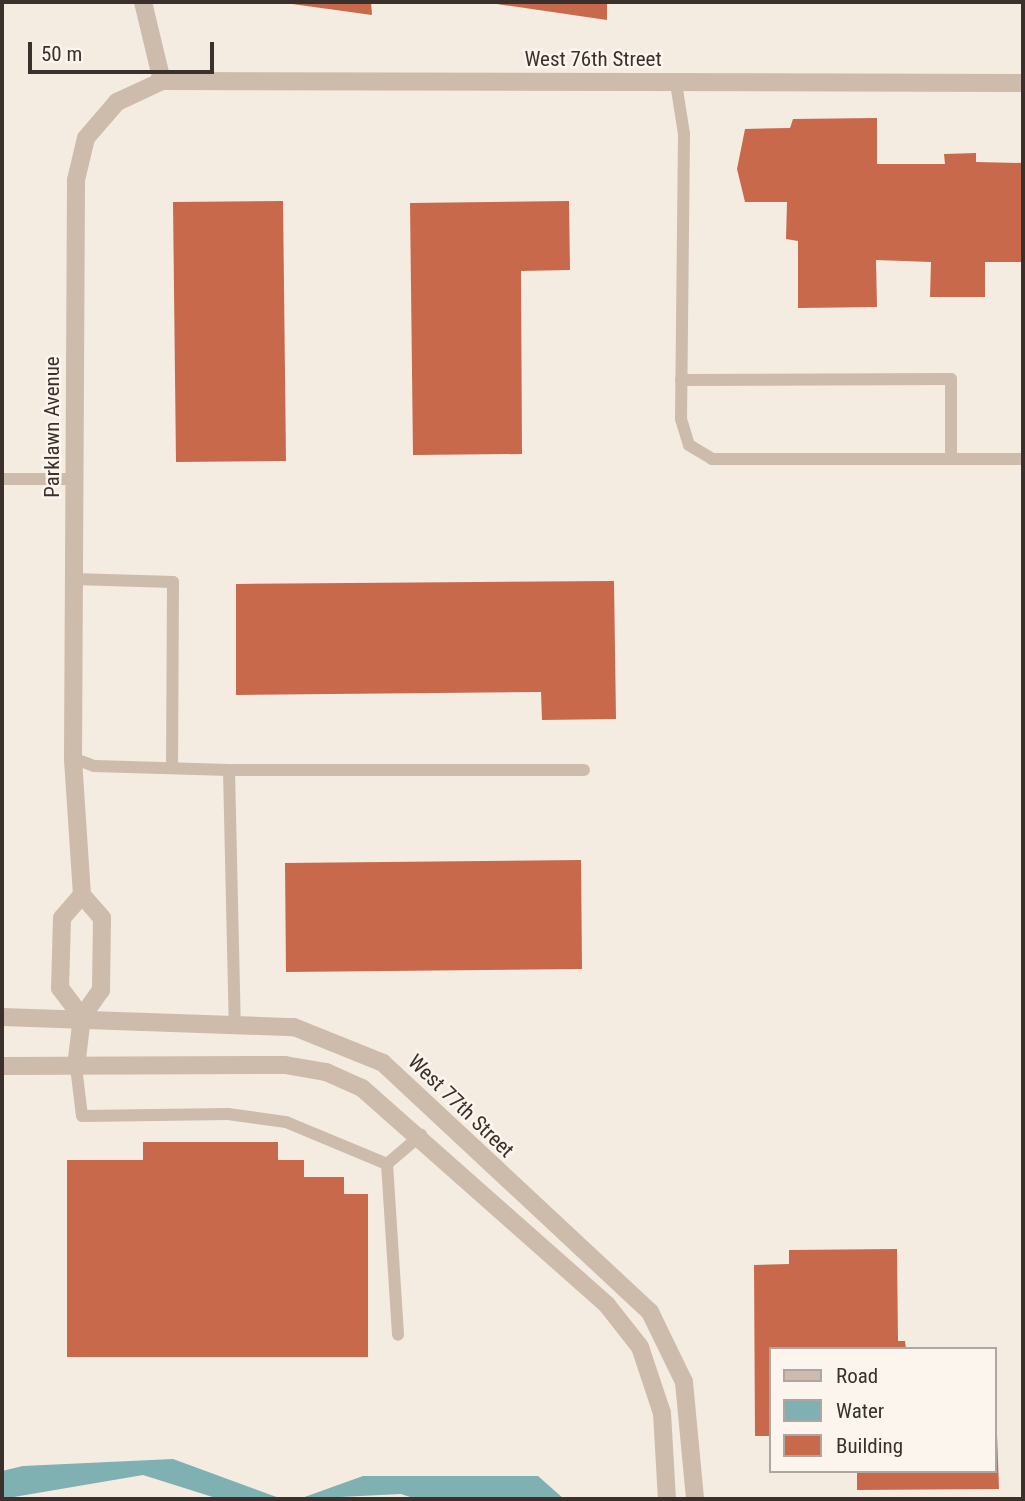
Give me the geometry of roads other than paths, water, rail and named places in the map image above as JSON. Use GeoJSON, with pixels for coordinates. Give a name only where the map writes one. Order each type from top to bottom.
{"type":"FeatureCollection","features":[{"type":"Feature","properties":{"kind":"street"},"geometry":{"type":"LineString","coordinates":[[143,2],[162,81]]}},
{"type":"Feature","properties":{"kind":"street","name":"West 76th Street"},"geometry":{"type":"LineString","coordinates":[[162,81],[1023,83]]}},
{"type":"Feature","properties":{"kind":"street","name":"Parklawn Avenue"},"geometry":{"type":"LineString","coordinates":[[82,895],[73,758],[76,180],[86,138],[117,102],[162,81]]}},
{"type":"Feature","properties":{"kind":"street"},"geometry":{"type":"LineString","coordinates":[[76,1067],[82,1017],[101,990],[102,918],[82,895],[62,918],[60,988],[82,1017]]}},
{"type":"Feature","properties":{"kind":"street","name":"West 77th Street"},"geometry":{"type":"LineString","coordinates":[[2,1017],[82,1017],[294,1027],[383,1063],[619,1278],[650,1312],[684,1382],[694,1490]]}},
{"type":"Feature","properties":{"kind":"street"},"geometry":{"type":"LineString","coordinates":[[2,1066],[285,1065],[326,1072],[362,1088],[421,1135],[607,1305],[640,1346],[662,1413],[667,1499]]}},
{"type":"Feature","properties":{"kind":"street"},"geometry":{"type":"LineString","coordinates":[[694,1490],[707,1499]]}},
{"type":"Feature","properties":{"kind":"lane"},"geometry":{"type":"LineString","coordinates":[[676,83],[684,134],[681,419],[689,444],[712,459],[1023,459]]}},
{"type":"Feature","properties":{"kind":"lane"},"geometry":{"type":"LineString","coordinates":[[681,380],[951,379],[951,459]]}},
{"type":"Feature","properties":{"kind":"lane"},"geometry":{"type":"LineString","coordinates":[[2,479],[75,479]]}},
{"type":"Feature","properties":{"kind":"lane"},"geometry":{"type":"LineString","coordinates":[[74,579],[173,582],[172,768]]}},
{"type":"Feature","properties":{"kind":"lane"},"geometry":{"type":"LineString","coordinates":[[73,758],[94,766],[229,770],[584,770]]}},
{"type":"Feature","properties":{"kind":"lane"},"geometry":{"type":"LineString","coordinates":[[229,770],[235,1025]]}},
{"type":"Feature","properties":{"kind":"lane"},"geometry":{"type":"LineString","coordinates":[[76,1067],[82,1116],[228,1114],[286,1122],[387,1164]]}},
{"type":"Feature","properties":{"kind":"lane"},"geometry":{"type":"LineString","coordinates":[[387,1164],[421,1135]]}},
{"type":"Feature","properties":{"kind":"lane"},"geometry":{"type":"LineString","coordinates":[[387,1164],[398,1335]]}},
{"type":"Feature","properties":{"kind":"water"},"geometry":{"type":"Polygon","coordinates":[[[173,1459],[282,1499],[219,1499],[143,1475],[2,1499],[2,1471],[23,1466],[173,1459]]]}},
{"type":"Feature","properties":{"kind":"water"},"geometry":{"type":"Polygon","coordinates":[[[363,1476],[538,1476],[564,1499],[416,1499],[401,1494],[299,1499],[363,1476]]]}}]}
